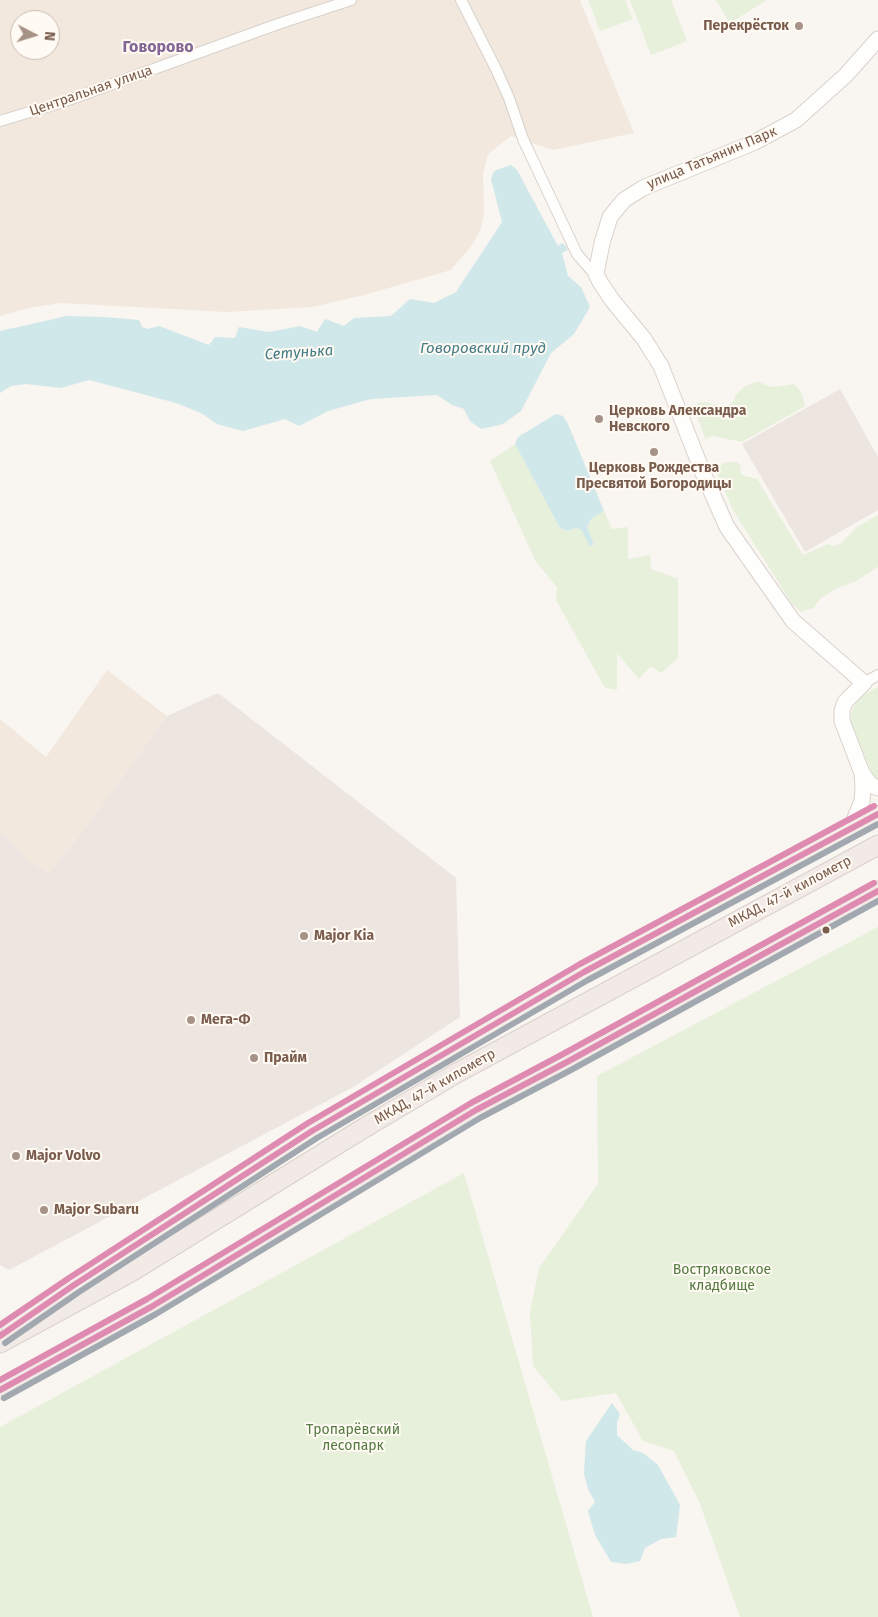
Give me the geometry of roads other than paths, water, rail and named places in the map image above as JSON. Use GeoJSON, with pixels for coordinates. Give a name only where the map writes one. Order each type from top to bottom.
{"type":"FeatureCollection","features":[{"type":"Feature","properties":{"kind":"highway","name":"МКАД, 47-й километр"},"geometry":{"type":"LineString","coordinates":[[0,1343],[131,1272],[455,1074],[878,845]]}},
{"type":"Feature","properties":{"kind":"highway"},"geometry":{"type":"LineString","coordinates":[[0,1390],[151,1307],[476,1110],[878,891]]}},
{"type":"Feature","properties":{"kind":"main road"},"geometry":{"type":"LineString","coordinates":[[0,1336],[74,1285],[312,1131],[584,972],[878,814]]}},
{"type":"Feature","properties":{"kind":"street","name":"Центральная улица"},"geometry":{"type":"LineString","coordinates":[[0,121],[63,102],[278,24],[351,0]]}},
{"type":"Feature","properties":{"kind":"street"},"geometry":{"type":"LineString","coordinates":[[461,0],[506,90],[523,139],[576,254],[596,274],[612,300],[644,339],[661,366],[703,472],[727,526],[793,621],[864,683]]}},
{"type":"Feature","properties":{"kind":"street","name":"улица Татьянин Парк"},"geometry":{"type":"LineString","coordinates":[[596,274],[602,243],[610,217],[624,200],[643,188],[755,142],[796,120],[840,80],[878,39]]}},
{"type":"Feature","properties":{"kind":"street"},"geometry":{"type":"LineString","coordinates":[[844,833],[858,814],[864,788],[862,773],[842,721],[842,711],[845,702],[864,683],[878,675]]}},
{"type":"Feature","properties":{"kind":"street"},"geometry":{"type":"LineString","coordinates":[[862,773],[871,785],[878,788]]}},
{"type":"Feature","properties":{"kind":"water","name":"Говоровский пруд"},"geometry":{"type":"Polygon","coordinates":[[[511,165],[517,170],[558,246],[562,243],[566,246],[568,250],[562,253],[568,276],[581,287],[590,307],[574,334],[551,353],[521,411],[503,424],[481,429],[470,421],[464,409],[452,405],[437,395],[371,399],[328,411],[299,426],[285,419],[243,431],[217,424],[201,413],[176,403],[89,380],[61,388],[26,384],[11,386],[0,393],[0,331],[67,316],[139,320],[142,327],[148,329],[159,326],[209,345],[215,337],[235,338],[239,327],[269,332],[300,326],[317,332],[325,319],[344,326],[354,318],[391,316],[410,299],[434,303],[456,292],[502,222],[491,179],[494,171],[511,165]]]}},
{"type":"Feature","properties":{"kind":"water"},"geometry":{"type":"Polygon","coordinates":[[[556,414],[563,416],[568,424],[604,511],[592,518],[587,527],[594,545],[590,546],[581,530],[576,528],[567,531],[560,528],[515,444],[518,437],[556,414]]]}},
{"type":"Feature","properties":{"kind":"water"},"geometry":{"type":"Polygon","coordinates":[[[612,1403],[620,1414],[617,1423],[617,1435],[633,1450],[643,1453],[658,1465],[680,1505],[676,1537],[661,1539],[645,1548],[640,1561],[626,1564],[611,1562],[595,1535],[588,1511],[595,1502],[588,1489],[584,1474],[586,1441],[612,1403]]]}},
{"type":"Feature","properties":{"kind":"place","name":"Перекрёсток"},"geometry":{"type":"Point","coordinates":[799,26]}},
{"type":"Feature","properties":{"kind":"place","name":"Церковь Александра Невского"},"geometry":{"type":"Point","coordinates":[599,419]}},
{"type":"Feature","properties":{"kind":"place","name":"Церковь Рождества Пресвятой Богородицы"},"geometry":{"type":"Point","coordinates":[654,452]}},
{"type":"Feature","properties":{"kind":"place","name":"Major Kia"},"geometry":{"type":"Point","coordinates":[304,936]}},
{"type":"Feature","properties":{"kind":"place","name":"Мега-Ф"},"geometry":{"type":"Point","coordinates":[191,1020]}},
{"type":"Feature","properties":{"kind":"place","name":"Прайм"},"geometry":{"type":"Point","coordinates":[254,1058]}},
{"type":"Feature","properties":{"kind":"place","name":"Major Volvo"},"geometry":{"type":"Point","coordinates":[16,1156]}},
{"type":"Feature","properties":{"kind":"place","name":"Major Subaru"},"geometry":{"type":"Point","coordinates":[44,1210]}},
{"type":"Feature","properties":{"kind":"district","name":"Говорово"},"geometry":{"type":"Point","coordinates":[158,48]}},
{"type":"Feature","properties":{"kind":"water label","name":"Сетунька"},"geometry":{"type":"Point","coordinates":[299,353]}},
{"type":"Feature","properties":{"kind":"park label","name":"Востряковское кладбище"},"geometry":{"type":"Point","coordinates":[722,1278]}},
{"type":"Feature","properties":{"kind":"park label","name":"Тропарёвский лесопарк"},"geometry":{"type":"Point","coordinates":[353,1438]}}]}
